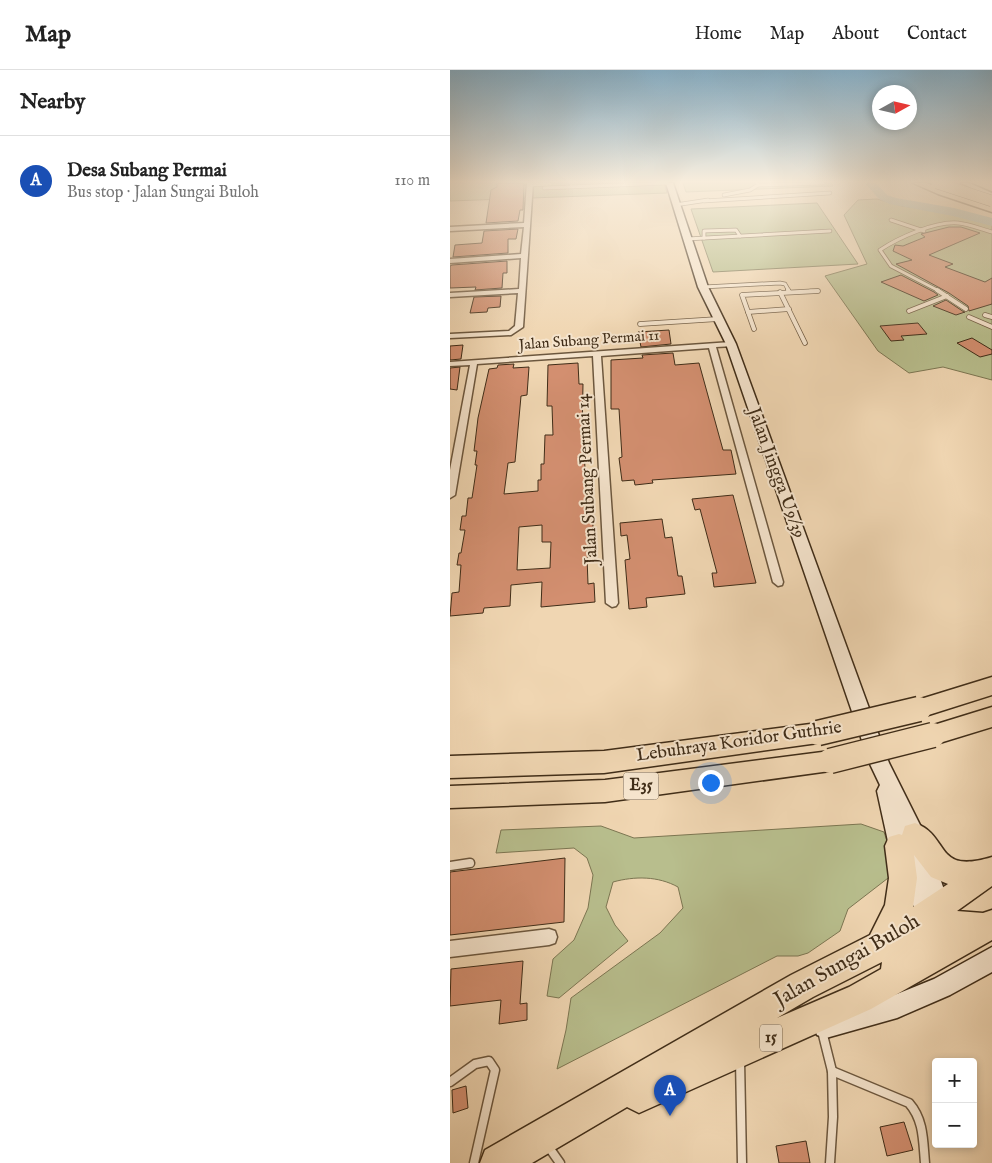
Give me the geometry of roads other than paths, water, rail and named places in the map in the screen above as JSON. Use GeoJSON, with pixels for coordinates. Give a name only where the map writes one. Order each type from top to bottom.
{"type":"FeatureCollection","features":[{"type":"Feature","properties":{"kind":"highway","name":"Lebuhraya Koridor Guthrie"},"geometry":{"type":"LineString","coordinates":[[450,767],[604,762],[818,733],[919,709],[992,686]]}},
{"type":"Feature","properties":{"kind":"highway","name":"Lebuhraya Koridor Guthrie"},"geometry":{"type":"LineString","coordinates":[[450,797],[605,791],[830,761],[933,736],[992,717]]}},
{"type":"Feature","properties":{"kind":"highway"},"geometry":{"type":"LineString","coordinates":[[907,841],[941,868],[959,875],[992,870]]}},
{"type":"Feature","properties":{"kind":"highway"},"geometry":{"type":"LineString","coordinates":[[881,946],[900,906],[907,841]]}},
{"type":"Feature","properties":{"kind":"highway","name":"Jalan Sungai Buloh"},"geometry":{"type":"LineString","coordinates":[[551,1151],[802,986],[881,946],[935,913],[992,870]]}},
{"type":"Feature","properties":{"kind":"highway"},"geometry":{"type":"LineString","coordinates":[[860,998],[921,946],[935,913],[956,925],[989,926]]}},
{"type":"Feature","properties":{"kind":"highway","name":"Jalan Sungai Buloh"},"geometry":{"type":"LineString","coordinates":[[498,1163],[551,1151],[740,1050],[820,1022],[989,926]]}},
{"type":"Feature","properties":{"kind":"street"},"geometry":{"type":"LineString","coordinates":[[450,336],[511,333],[519,327],[526,234]]}},
{"type":"Feature","properties":{"kind":"street","name":"Jalan Jingga U9/39"},"geometry":{"type":"LineString","coordinates":[[685,234],[703,287],[731,344],[907,841],[935,913]]}},
{"type":"Feature","properties":{"kind":"street"},"geometry":{"type":"LineString","coordinates":[[450,261],[524,256]]}},
{"type":"Feature","properties":{"kind":"street"},"geometry":{"type":"LineString","coordinates":[[450,295],[521,291]]}},
{"type":"Feature","properties":{"kind":"street","name":"Jalan Subang Permai 11"},"geometry":{"type":"LineString","coordinates":[[450,364],[731,344]]}},
{"type":"Feature","properties":{"kind":"street"},"geometry":{"type":"LineString","coordinates":[[712,346],[778,582]]}},
{"type":"Feature","properties":{"kind":"street","name":"Jalan Subang Permai 14"},"geometry":{"type":"LineString","coordinates":[[597,354],[612,603]]}},
{"type":"Feature","properties":{"kind":"street"},"geometry":{"type":"LineString","coordinates":[[450,495],[474,362]]}},
{"type":"Feature","properties":{"kind":"street"},"geometry":{"type":"LineString","coordinates":[[450,949],[549,937]]}},
{"type":"Feature","properties":{"kind":"street"},"geometry":{"type":"LineString","coordinates":[[820,1022],[897,1006],[942,987],[992,959]]}},
{"type":"Feature","properties":{"kind":"lane"},"geometry":{"type":"LineString","coordinates":[[687,239],[776,234]]}},
{"type":"Feature","properties":{"kind":"lane"},"geometry":{"type":"LineString","coordinates":[[916,234],[884,247],[879,252],[891,266],[947,296],[966,309]]}},
{"type":"Feature","properties":{"kind":"lane"},"geometry":{"type":"LineString","coordinates":[[703,287],[780,283],[785,284],[789,292]]}},
{"type":"Feature","properties":{"kind":"lane"},"geometry":{"type":"LineString","coordinates":[[754,329],[742,295],[818,291]]}},
{"type":"Feature","properties":{"kind":"lane"},"geometry":{"type":"LineString","coordinates":[[780,292],[805,343]]}},
{"type":"Feature","properties":{"kind":"lane"},"geometry":{"type":"LineString","coordinates":[[909,311],[947,296]]}},
{"type":"Feature","properties":{"kind":"lane"},"geometry":{"type":"LineString","coordinates":[[748,312],[789,309]]}},
{"type":"Feature","properties":{"kind":"lane"},"geometry":{"type":"LineString","coordinates":[[985,315],[992,317]]}},
{"type":"Feature","properties":{"kind":"lane"},"geometry":{"type":"LineString","coordinates":[[969,317],[992,327]]}},
{"type":"Feature","properties":{"kind":"lane"},"geometry":{"type":"LineString","coordinates":[[640,324],[718,319]]}},
{"type":"Feature","properties":{"kind":"lane"},"geometry":{"type":"LineString","coordinates":[[450,866],[470,863]]}},
{"type":"Feature","properties":{"kind":"lane"},"geometry":{"type":"LineString","coordinates":[[820,1022],[832,1071],[833,1118],[830,1163]]}},
{"type":"Feature","properties":{"kind":"lane"},"geometry":{"type":"LineString","coordinates":[[740,1050],[742,1163]]}},
{"type":"Feature","properties":{"kind":"lane"},"geometry":{"type":"LineString","coordinates":[[450,1082],[475,1064],[489,1061],[496,1070],[474,1163]]}},
{"type":"Feature","properties":{"kind":"lane"},"geometry":{"type":"LineString","coordinates":[[832,1071],[909,1103],[916,1110],[922,1123],[924,1163]]}},
{"type":"Feature","properties":{"kind":"place","name":"Desa Subang Permai"},"geometry":{"type":"Point","coordinates":[670,1116]}}]}
